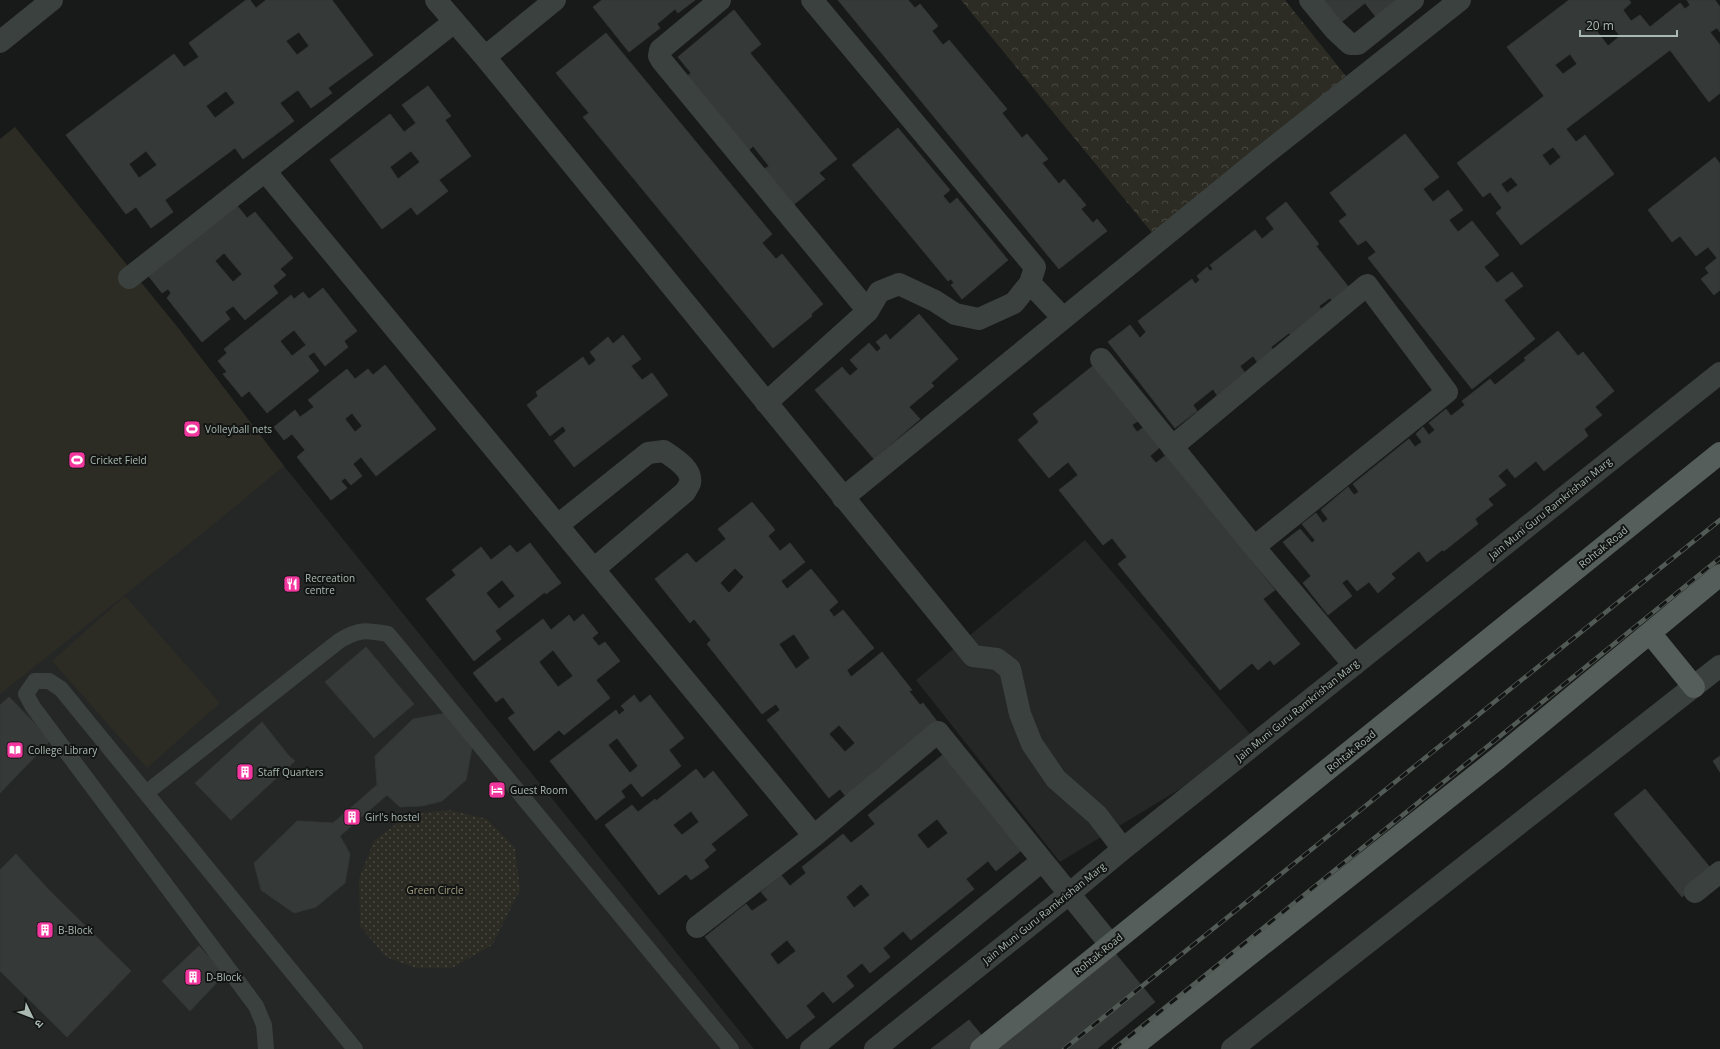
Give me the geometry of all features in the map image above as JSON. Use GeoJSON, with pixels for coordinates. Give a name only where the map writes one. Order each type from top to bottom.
{"type":"FeatureCollection","features":[{"type":"Feature","properties":{"kind":"main road","name":"Rohtak Road"},"geometry":{"type":"LineString","coordinates":[[981,1049],[1720,453]]}},
{"type":"Feature","properties":{"kind":"main road"},"geometry":{"type":"LineString","coordinates":[[1130,1049],[1498,759],[1720,574]]}},
{"type":"Feature","properties":{"kind":"main road"},"geometry":{"type":"LineString","coordinates":[[1650,633],[1694,687]]}},
{"type":"Feature","properties":{"kind":"street"},"geometry":{"type":"LineString","coordinates":[[0,42],[52,0]]}},
{"type":"Feature","properties":{"kind":"street"},"geometry":{"type":"LineString","coordinates":[[436,0],[485,57],[973,656],[997,659],[1010,668],[1020,714],[1032,744],[1056,779],[1097,815],[1123,849]]}},
{"type":"Feature","properties":{"kind":"street"},"geometry":{"type":"LineString","coordinates":[[485,57],[555,0]]}},
{"type":"Feature","properties":{"kind":"street"},"geometry":{"type":"LineString","coordinates":[[720,0],[660,50],[662,62],[868,311]]}},
{"type":"Feature","properties":{"kind":"street"},"geometry":{"type":"LineString","coordinates":[[766,403],[868,311],[879,292],[899,284],[935,301],[955,314],[979,319],[1014,303],[1030,284],[1035,267],[812,0]]}},
{"type":"Feature","properties":{"kind":"street"},"geometry":{"type":"LineString","coordinates":[[1310,0],[1335,30],[1350,44],[1358,44],[1412,0]]}},
{"type":"Feature","properties":{"kind":"street"},"geometry":{"type":"LineString","coordinates":[[843,498],[1259,159],[1460,0]]}},
{"type":"Feature","properties":{"kind":"street"},"geometry":{"type":"LineString","coordinates":[[129,278],[454,22]]}},
{"type":"Feature","properties":{"kind":"street"},"geometry":{"type":"LineString","coordinates":[[265,171],[814,836]]}},
{"type":"Feature","properties":{"kind":"street"},"geometry":{"type":"LineString","coordinates":[[1030,284],[1064,318]]}},
{"type":"Feature","properties":{"kind":"street"},"geometry":{"type":"LineString","coordinates":[[1172,447],[1367,285],[1447,392],[1254,547]]}},
{"type":"Feature","properties":{"kind":"street"},"geometry":{"type":"LineString","coordinates":[[1101,359],[1254,547],[1354,665]]}},
{"type":"Feature","properties":{"kind":"street","name":"Jain Muni Guru Ramkrishan Marg"},"geometry":{"type":"LineString","coordinates":[[875,1049],[1123,849],[1720,373]]}},
{"type":"Feature","properties":{"kind":"street"},"geometry":{"type":"LineString","coordinates":[[558,525],[648,453],[664,451],[688,471],[690,483],[685,492],[594,569]]}},
{"type":"Feature","properties":{"kind":"street"},"geometry":{"type":"LineString","coordinates":[[1232,1049],[1720,666]]}},
{"type":"Feature","properties":{"kind":"street"},"geometry":{"type":"LineString","coordinates":[[697,927],[814,836],[938,732],[1110,944]]}},
{"type":"Feature","properties":{"kind":"street"},"geometry":{"type":"LineString","coordinates":[[811,1049],[1042,861]]}},
{"type":"Feature","properties":{"kind":"street"},"geometry":{"type":"LineString","coordinates":[[1695,892],[1720,872]]}},
{"type":"Feature","properties":{"kind":"lane"},"geometry":{"type":"LineString","coordinates":[[146,793],[339,641],[351,634],[365,630],[388,634],[731,1049]]}},
{"type":"Feature","properties":{"kind":"lane"},"geometry":{"type":"LineString","coordinates":[[266,1049],[264,1024],[256,1006],[33,707],[26,694],[35,681],[49,681],[61,689],[355,1049]]}},
{"type":"Feature","properties":{"kind":"shaded area"},"geometry":{"type":"Polygon","coordinates":[[[15,127],[284,466],[754,1049],[0,1049],[0,139],[15,127]]]}},
{"type":"Feature","properties":{"kind":"shaded area"},"geometry":{"type":"Polygon","coordinates":[[[1085,540],[1257,742],[1060,862],[916,680],[1085,540]]]}},
{"type":"Feature","properties":{"kind":"green space"},"geometry":{"type":"Polygon","coordinates":[[[961,0],[1285,0],[1353,85],[1158,240],[961,0]]]}},
{"type":"Feature","properties":{"kind":"green space","name":"Cricket Field"},"geometry":{"type":"Polygon","coordinates":[[[15,127],[179,329],[284,466],[208,529],[0,694],[0,139],[15,127]]]}},
{"type":"Feature","properties":{"kind":"green space"},"geometry":{"type":"Polygon","coordinates":[[[125,596],[220,703],[147,768],[52,661],[125,596]]]}},
{"type":"Feature","properties":{"kind":"green space","name":"Green Circle"},"geometry":{"type":"Polygon","coordinates":[[[449,810],[487,819],[515,848],[520,890],[492,945],[452,968],[416,968],[386,957],[360,926],[359,879],[374,841],[408,815],[449,810]]]}},
{"type":"Feature","properties":{"kind":"building"},"geometry":{"type":"Polygon","coordinates":[[[246,0],[250,0],[256,8],[266,0],[332,0],[373,55],[328,88],[332,93],[311,108],[298,90],[280,103],[294,121],[243,159],[235,148],[165,200],[173,212],[151,228],[136,207],[126,214],[66,135],[174,54],[184,67],[199,57],[189,43],[246,0]],[[299,32],[286,41],[297,55],[309,46],[299,32]],[[226,91],[206,106],[215,118],[235,103],[226,91]],[[146,151],[129,164],[139,178],[157,165],[146,151]]]}},
{"type":"Feature","properties":{"kind":"building"},"geometry":{"type":"Polygon","coordinates":[[[602,0],[695,0],[678,13],[675,9],[657,24],[660,28],[629,52],[593,7],[602,0]]]}},
{"type":"Feature","properties":{"kind":"building"},"geometry":{"type":"Polygon","coordinates":[[[838,0],[908,0],[915,8],[920,4],[938,26],[932,31],[943,45],[949,40],[1007,109],[1002,113],[1022,138],[1027,134],[1048,159],[1042,163],[1059,184],[1064,179],[1086,205],[1081,209],[1093,223],[1097,219],[1107,231],[1059,269],[838,0]]]}},
{"type":"Feature","properties":{"kind":"building"},"geometry":{"type":"Polygon","coordinates":[[[1319,0],[1406,0],[1379,21],[1365,3],[1339,24],[1319,0]]]}},
{"type":"Feature","properties":{"kind":"building"},"geometry":{"type":"Polygon","coordinates":[[[1569,0],[1629,0],[1631,3],[1623,10],[1631,21],[1640,15],[1650,27],[1680,3],[1685,9],[1690,5],[1687,0],[1715,0],[1720,7],[1720,32],[1717,28],[1710,32],[1720,45],[1720,93],[1709,102],[1670,50],[1566,129],[1576,142],[1585,135],[1614,174],[1521,245],[1496,213],[1502,208],[1490,192],[1483,197],[1457,163],[1544,96],[1507,47],[1569,0]],[[1608,21],[1596,30],[1608,46],[1620,36],[1608,21]],[[1570,54],[1555,65],[1563,74],[1577,64],[1570,54]],[[1553,147],[1542,155],[1550,166],[1561,157],[1553,147]],[[1511,177],[1501,184],[1507,193],[1518,185],[1511,177]]]}},
{"type":"Feature","properties":{"kind":"building"},"geometry":{"type":"Polygon","coordinates":[[[734,10],[761,44],[750,53],[837,159],[819,173],[825,179],[792,206],[763,170],[769,166],[753,146],[748,151],[686,77],[691,73],[678,57],[734,10]]]}},
{"type":"Feature","properties":{"kind":"building"},"geometry":{"type":"Polygon","coordinates":[[[606,33],[772,234],[762,243],[776,259],[782,254],[823,304],[811,314],[812,316],[773,348],[583,117],[589,113],[556,73],[606,33]]]}},
{"type":"Feature","properties":{"kind":"building"},"geometry":{"type":"Polygon","coordinates":[[[428,86],[451,116],[445,120],[471,156],[439,180],[448,191],[417,215],[411,207],[382,229],[330,160],[390,114],[404,132],[416,123],[402,105],[428,86]],[[411,151],[390,167],[398,179],[420,162],[411,151]]]}},
{"type":"Feature","properties":{"kind":"building"},"geometry":{"type":"Polygon","coordinates":[[[898,128],[950,190],[943,196],[950,204],[957,198],[1008,260],[962,299],[951,285],[954,283],[951,279],[948,281],[852,165],[898,128]]]}},
{"type":"Feature","properties":{"kind":"building"},"geometry":{"type":"Polygon","coordinates":[[[1405,134],[1439,177],[1423,189],[1433,202],[1448,190],[1463,210],[1449,220],[1458,232],[1472,221],[1499,255],[1484,267],[1497,283],[1512,272],[1523,286],[1504,300],[1535,339],[1472,389],[1368,258],[1376,252],[1366,240],[1358,245],[1339,221],[1347,215],[1330,193],[1405,134]]]}},
{"type":"Feature","properties":{"kind":"building"},"geometry":{"type":"Polygon","coordinates":[[[1715,157],[1720,164],[1720,290],[1714,295],[1701,279],[1709,273],[1705,268],[1717,258],[1708,247],[1696,256],[1680,236],[1672,242],[1648,210],[1715,157]]]}},
{"type":"Feature","properties":{"kind":"building"},"geometry":{"type":"Polygon","coordinates":[[[1286,202],[1319,244],[1316,246],[1351,290],[1335,303],[1330,298],[1319,306],[1323,312],[1292,336],[1289,333],[1271,347],[1274,351],[1258,363],[1253,356],[1240,366],[1245,373],[1217,395],[1213,389],[1193,405],[1197,411],[1175,428],[1108,342],[1130,325],[1140,338],[1146,332],[1138,321],[1192,279],[1195,284],[1200,280],[1197,276],[1207,267],[1210,271],[1213,269],[1210,265],[1255,230],[1262,239],[1274,229],[1266,218],[1286,202]]]}},
{"type":"Feature","properties":{"kind":"building"},"geometry":{"type":"Polygon","coordinates":[[[235,203],[247,218],[255,212],[293,258],[280,269],[286,275],[273,286],[278,293],[245,320],[233,306],[225,312],[230,319],[202,342],[167,298],[171,293],[168,289],[162,293],[147,274],[235,203]],[[224,253],[215,261],[233,282],[242,274],[224,253]]]}},
{"type":"Feature","properties":{"kind":"building"},"geometry":{"type":"Polygon","coordinates":[[[323,288],[357,331],[344,341],[348,347],[325,366],[314,352],[308,356],[319,371],[267,413],[249,391],[242,397],[223,374],[227,372],[218,361],[227,353],[224,349],[291,295],[294,299],[303,292],[309,299],[323,288]],[[294,330],[280,341],[292,356],[306,345],[294,330]]]}},
{"type":"Feature","properties":{"kind":"building"},"geometry":{"type":"Polygon","coordinates":[[[919,314],[958,359],[931,383],[934,386],[909,407],[920,419],[874,459],[815,390],[842,367],[850,376],[858,369],[850,360],[869,343],[877,352],[881,348],[876,342],[886,334],[890,340],[919,314]]]}},
{"type":"Feature","properties":{"kind":"building"},"geometry":{"type":"Polygon","coordinates":[[[1558,331],[1578,356],[1583,352],[1614,391],[1595,407],[1602,415],[1584,429],[1588,436],[1544,471],[1536,461],[1515,478],[1507,468],[1498,476],[1506,485],[1488,499],[1493,505],[1475,519],[1478,524],[1444,551],[1442,550],[1427,562],[1419,551],[1391,574],[1395,578],[1378,593],[1369,582],[1357,591],[1347,579],[1342,583],[1352,596],[1328,615],[1303,583],[1311,576],[1283,542],[1300,529],[1312,543],[1315,540],[1302,524],[1316,513],[1323,523],[1328,519],[1321,510],[1348,487],[1354,495],[1359,492],[1353,484],[1409,439],[1415,447],[1422,442],[1416,434],[1423,427],[1429,435],[1435,430],[1429,423],[1446,409],[1451,416],[1465,405],[1462,401],[1490,379],[1495,385],[1526,360],[1524,358],[1558,331]]]}},
{"type":"Feature","properties":{"kind":"building"},"geometry":{"type":"Polygon","coordinates":[[[623,335],[641,359],[631,366],[642,380],[652,373],[668,395],[574,467],[554,441],[566,431],[563,426],[550,436],[527,405],[538,396],[536,392],[583,357],[589,366],[596,360],[590,352],[608,337],[613,344],[623,335]]]}},
{"type":"Feature","properties":{"kind":"building"},"geometry":{"type":"Polygon","coordinates":[[[385,365],[436,429],[376,476],[361,457],[353,464],[362,476],[351,485],[345,478],[341,481],[347,488],[331,500],[297,457],[305,450],[292,434],[284,440],[274,427],[295,410],[300,417],[314,407],[308,400],[347,369],[355,379],[368,369],[373,375],[385,365]],[[352,413],[345,419],[355,432],[362,426],[352,413]]]}},
{"type":"Feature","properties":{"kind":"building"},"geometry":{"type":"Polygon","coordinates":[[[1094,365],[1138,421],[1132,425],[1137,432],[1144,427],[1160,447],[1150,456],[1156,463],[1166,455],[1275,590],[1263,599],[1300,644],[1274,665],[1270,660],[1258,670],[1252,663],[1220,690],[1118,564],[1127,557],[1112,538],[1103,545],[1059,490],[1078,475],[1068,462],[1049,478],[1018,440],[1039,422],[1033,414],[1094,365]]]}},
{"type":"Feature","properties":{"kind":"building"},"geometry":{"type":"Polygon","coordinates":[[[752,502],[775,530],[768,536],[780,551],[790,543],[805,562],[781,581],[787,589],[811,569],[838,602],[829,610],[834,617],[843,610],[874,648],[847,670],[851,677],[882,652],[912,690],[909,691],[920,705],[923,703],[939,724],[872,773],[875,776],[847,798],[840,789],[829,798],[767,720],[780,710],[776,704],[762,714],[707,644],[711,640],[694,619],[690,623],[655,579],[687,553],[696,563],[726,539],[718,529],[752,502]],[[735,568],[720,583],[729,593],[744,577],[735,568]],[[794,634],[779,644],[796,669],[810,658],[794,634]],[[839,725],[829,734],[845,752],[855,743],[839,725]]]}},
{"type":"Feature","properties":{"kind":"building"},"geometry":{"type":"Polygon","coordinates":[[[530,543],[561,583],[546,594],[545,592],[495,631],[501,639],[474,661],[426,599],[456,575],[452,570],[481,547],[491,560],[510,545],[517,553],[530,543]],[[502,580],[486,593],[499,609],[515,596],[502,580]]]}},
{"type":"Feature","properties":{"kind":"building"},"geometry":{"type":"Polygon","coordinates":[[[583,614],[598,633],[592,638],[599,646],[605,642],[620,661],[596,680],[610,698],[564,735],[559,730],[534,751],[508,718],[515,713],[503,697],[496,702],[473,673],[543,619],[551,630],[569,615],[574,622],[583,614]],[[553,650],[539,662],[558,687],[573,676],[553,650]]]}},
{"type":"Feature","properties":{"kind":"building"},"geometry":{"type":"Polygon","coordinates":[[[366,647],[414,704],[374,738],[325,682],[366,647]]]}},
{"type":"Feature","properties":{"kind":"building"},"geometry":{"type":"Polygon","coordinates":[[[634,695],[640,703],[650,695],[684,738],[669,750],[681,766],[642,797],[631,783],[621,791],[625,797],[596,820],[550,761],[616,710],[619,715],[625,710],[621,706],[634,695]],[[617,738],[608,745],[630,773],[638,766],[617,738]]]}},
{"type":"Feature","properties":{"kind":"building"},"geometry":{"type":"Polygon","coordinates":[[[9,697],[51,740],[0,793],[0,705],[9,697]]]}},
{"type":"Feature","properties":{"kind":"building","name":"Girl's hostel"},"geometry":{"type":"Polygon","coordinates":[[[446,713],[473,743],[466,780],[442,801],[422,806],[400,807],[387,795],[340,836],[350,854],[345,883],[316,907],[294,913],[261,890],[254,863],[297,821],[333,823],[377,785],[375,756],[413,719],[446,713]]]}},
{"type":"Feature","properties":{"kind":"building","name":"Staff Quarters"},"geometry":{"type":"Polygon","coordinates":[[[262,722],[289,756],[295,761],[231,820],[195,783],[262,722]]]}},
{"type":"Feature","properties":{"kind":"building"},"geometry":{"type":"Polygon","coordinates":[[[945,753],[1023,849],[996,871],[988,861],[966,879],[974,889],[911,940],[903,931],[883,948],[890,957],[870,973],[862,963],[846,976],[854,986],[833,1003],[823,991],[806,1006],[815,1017],[787,1039],[705,937],[746,904],[752,911],[768,900],[761,892],[781,875],[790,886],[806,873],[802,867],[843,834],[851,843],[875,824],[868,815],[945,753]],[[937,819],[917,835],[928,849],[948,833],[937,819]],[[861,884],[846,897],[854,908],[870,895],[861,884]],[[787,940],[770,954],[778,965],[796,951],[787,940]]]}},
{"type":"Feature","properties":{"kind":"building"},"geometry":{"type":"Polygon","coordinates":[[[1720,756],[1720,772],[1713,761],[1720,756]]]}},
{"type":"Feature","properties":{"kind":"building"},"geometry":{"type":"Polygon","coordinates":[[[696,769],[704,779],[713,771],[748,815],[711,844],[716,850],[704,860],[709,867],[691,880],[686,874],[659,895],[605,825],[632,805],[638,812],[655,799],[656,801],[696,769]],[[691,811],[673,825],[682,835],[699,822],[691,811]]]}},
{"type":"Feature","properties":{"kind":"building"},"geometry":{"type":"Polygon","coordinates":[[[1645,789],[1713,871],[1682,897],[1614,814],[1645,789]]]}},
{"type":"Feature","properties":{"kind":"building","name":"B-Block"},"geometry":{"type":"Polygon","coordinates":[[[16,854],[48,889],[131,971],[67,1037],[0,971],[0,870],[16,854]]]}},
{"type":"Feature","properties":{"kind":"building","name":"D-Block"},"geometry":{"type":"Polygon","coordinates":[[[199,946],[225,974],[190,1011],[162,981],[199,946]]]}},
{"type":"Feature","properties":{"kind":"building"},"geometry":{"type":"Polygon","coordinates":[[[1115,953],[1155,1002],[1097,1049],[999,1049],[1115,953]]]}},
{"type":"Feature","properties":{"kind":"building"},"geometry":{"type":"Polygon","coordinates":[[[969,1020],[993,1049],[931,1049],[969,1020]]]}},
{"type":"Feature","properties":{"kind":"railway"},"geometry":{"type":"LineString","coordinates":[[1064,1049],[1720,520]]}},
{"type":"Feature","properties":{"kind":"railway"},"geometry":{"type":"LineString","coordinates":[[1114,1049],[1720,558]]}},
{"type":"Feature","properties":{"kind":"place","name":"Volleyball nets"},"geometry":{"type":"Point","coordinates":[192,429]}},
{"type":"Feature","properties":{"kind":"place","name":"Cricket Field"},"geometry":{"type":"Point","coordinates":[77,460]}},
{"type":"Feature","properties":{"kind":"place","name":"Recreation centre"},"geometry":{"type":"Point","coordinates":[292,584]}},
{"type":"Feature","properties":{"kind":"place","name":"College Library"},"geometry":{"type":"Point","coordinates":[15,750]}},
{"type":"Feature","properties":{"kind":"place","name":"Staff Quarters"},"geometry":{"type":"Point","coordinates":[245,772]}},
{"type":"Feature","properties":{"kind":"place","name":"Guest Room"},"geometry":{"type":"Point","coordinates":[497,790]}},
{"type":"Feature","properties":{"kind":"place","name":"Girl's hostel"},"geometry":{"type":"Point","coordinates":[352,817]}},
{"type":"Feature","properties":{"kind":"place","name":"B-Block"},"geometry":{"type":"Point","coordinates":[45,930]}},
{"type":"Feature","properties":{"kind":"place","name":"D-Block"},"geometry":{"type":"Point","coordinates":[193,977]}}]}
